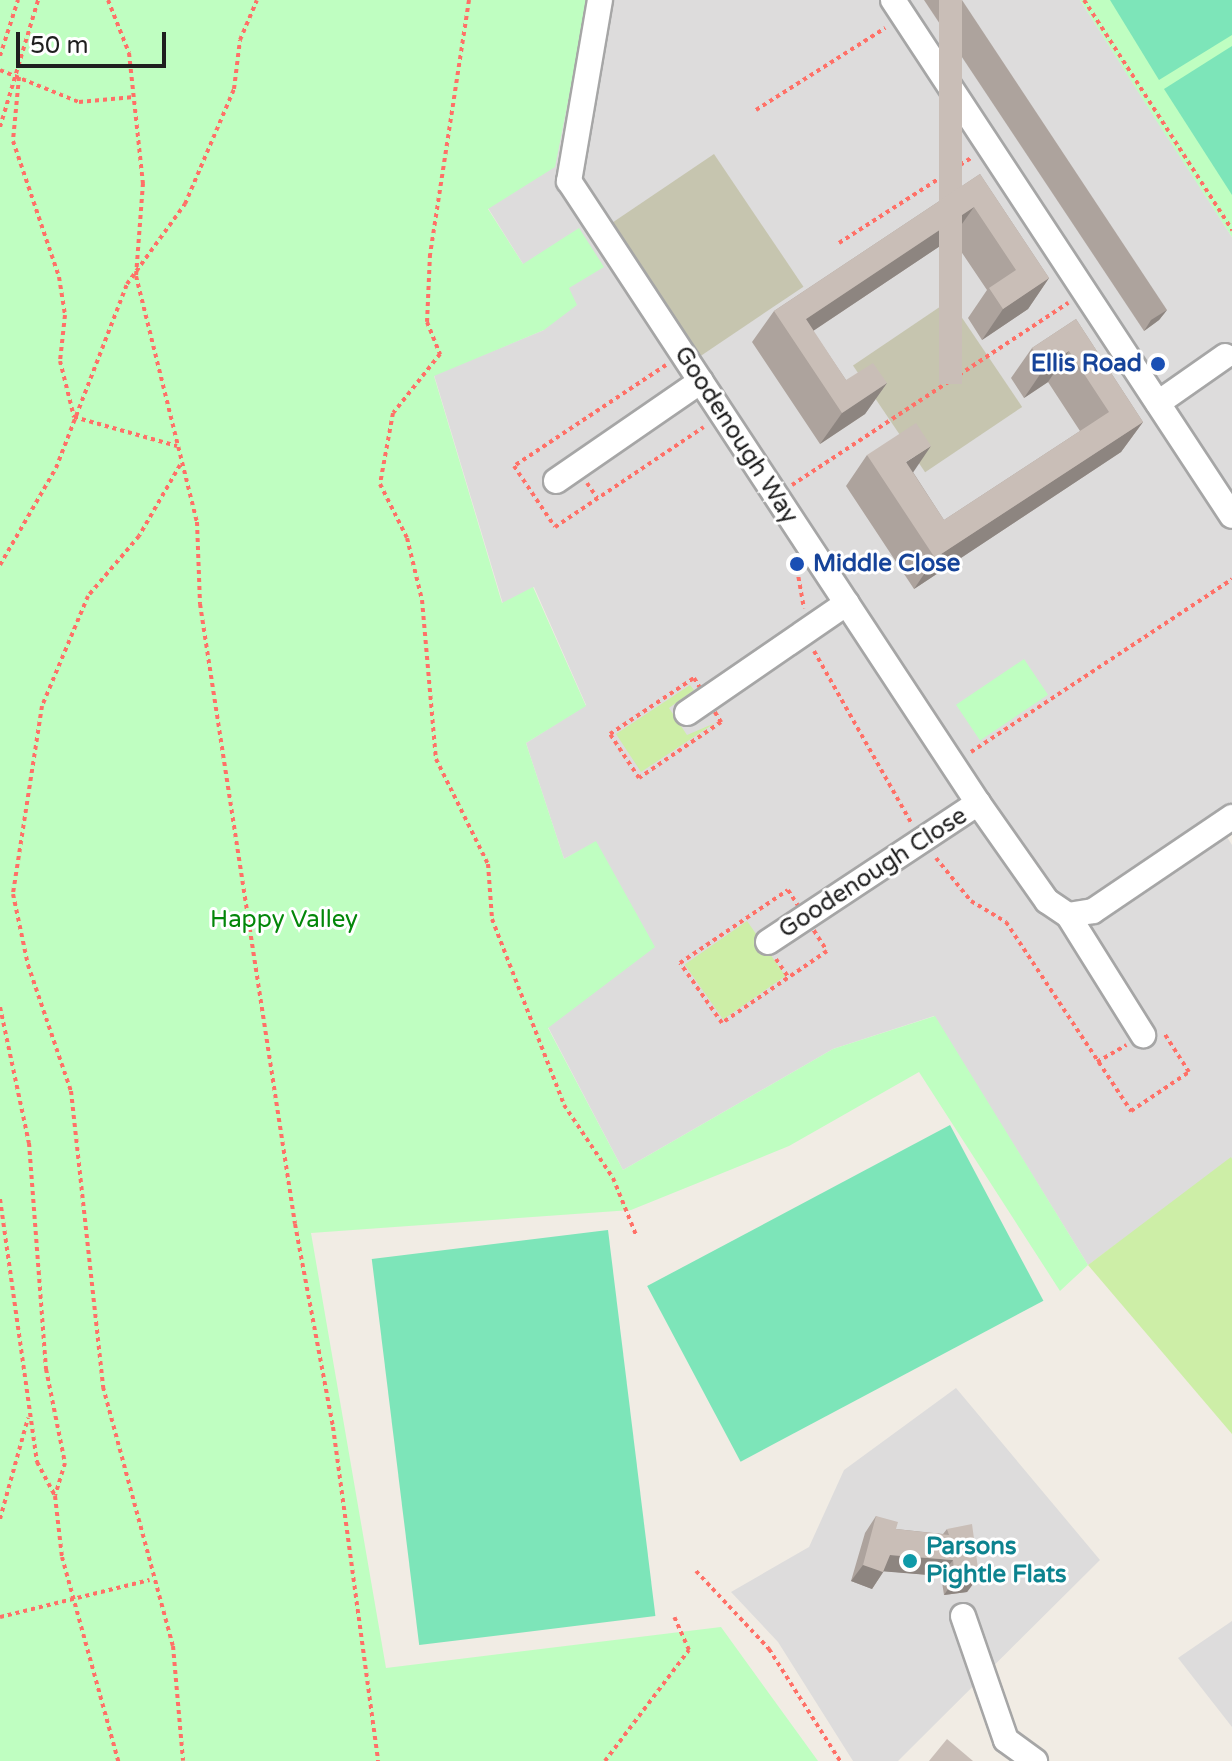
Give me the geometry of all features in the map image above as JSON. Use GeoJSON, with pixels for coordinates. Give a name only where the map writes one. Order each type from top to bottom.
{"type":"FeatureCollection","features":[{"type":"Feature","properties":{"kind":"street","name":"Goodenough Way"},"geometry":{"type":"LineString","coordinates":[[600,0],[569,181],[978,803],[1047,901],[1068,915],[1143,1035]]}},
{"type":"Feature","properties":{"kind":"street"},"geometry":{"type":"LineString","coordinates":[[898,8],[1232,516]]}},
{"type":"Feature","properties":{"kind":"street"},"geometry":{"type":"LineString","coordinates":[[1158,403],[1225,356]]}},
{"type":"Feature","properties":{"kind":"street"},"geometry":{"type":"LineString","coordinates":[[556,481],[701,381]]}},
{"type":"Feature","properties":{"kind":"street"},"geometry":{"type":"LineString","coordinates":[[697,706],[847,603]]}},
{"type":"Feature","properties":{"kind":"street","name":"Goodenough Close"},"geometry":{"type":"LineString","coordinates":[[768,942],[978,803]]}},
{"type":"Feature","properties":{"kind":"street"},"geometry":{"type":"LineString","coordinates":[[1068,915],[1093,911],[1230,822]]}},
{"type":"Feature","properties":{"kind":"street"},"geometry":{"type":"LineString","coordinates":[[963,1616],[1006,1740],[1035,1761]]}},
{"type":"Feature","properties":{"kind":"path"},"geometry":{"type":"LineString","coordinates":[[0,56],[18,0]]}},
{"type":"Feature","properties":{"kind":"path"},"geometry":{"type":"LineString","coordinates":[[0,127],[19,77],[38,0]]}},
{"type":"Feature","properties":{"kind":"path"},"geometry":{"type":"LineString","coordinates":[[108,0],[129,53],[143,183],[136,276],[180,465],[197,522],[200,604],[333,1427],[378,1761]]}},
{"type":"Feature","properties":{"kind":"path"},"geometry":{"type":"LineString","coordinates":[[0,565],[35,511],[154,238],[185,204],[234,89],[240,40],[257,0]]}},
{"type":"Feature","properties":{"kind":"path"},"geometry":{"type":"LineString","coordinates":[[469,0],[430,254],[427,322],[440,354],[393,413],[380,484],[407,538],[422,600],[436,759],[488,864],[492,919],[564,1105],[613,1178],[636,1235]]}},
{"type":"Feature","properties":{"kind":"path"},"geometry":{"type":"LineString","coordinates":[[1084,0],[1232,230]]}},
{"type":"Feature","properties":{"kind":"path"},"geometry":{"type":"LineString","coordinates":[[756,110],[898,8]]}},
{"type":"Feature","properties":{"kind":"path"},"geometry":{"type":"LineString","coordinates":[[0,70],[79,102],[134,97]]}},
{"type":"Feature","properties":{"kind":"path"},"geometry":{"type":"LineString","coordinates":[[19,77],[13,141],[59,277],[65,315],[60,361],[74,417]]}},
{"type":"Feature","properties":{"kind":"path"},"geometry":{"type":"LineString","coordinates":[[839,243],[989,146]]}},
{"type":"Feature","properties":{"kind":"path"},"geometry":{"type":"LineString","coordinates":[[776,495],[1085,292]]}},
{"type":"Feature","properties":{"kind":"path"},"geometry":{"type":"LineString","coordinates":[[74,417],[177,446]]}},
{"type":"Feature","properties":{"kind":"path"},"geometry":{"type":"LineString","coordinates":[[180,465],[139,536],[88,596],[42,706],[13,894],[28,965],[71,1091],[103,1387],[149,1580],[173,1646],[183,1761]]}},
{"type":"Feature","properties":{"kind":"path"},"geometry":{"type":"LineString","coordinates":[[953,764],[1232,579]]}},
{"type":"Feature","properties":{"kind":"path"},"geometry":{"type":"LineString","coordinates":[[694,678],[697,706],[721,722],[639,778],[610,734],[694,678]]}},
{"type":"Feature","properties":{"kind":"path"},"geometry":{"type":"LineString","coordinates":[[0,1007],[29,1143],[46,1369],[65,1463],[55,1496]]}},
{"type":"Feature","properties":{"kind":"path"},"geometry":{"type":"LineString","coordinates":[[0,1199],[28,1416],[37,1462],[55,1496],[73,1600],[118,1761]]}},
{"type":"Feature","properties":{"kind":"path"},"geometry":{"type":"LineString","coordinates":[[0,1519],[28,1416]]}},
{"type":"Feature","properties":{"kind":"path"},"geometry":{"type":"LineString","coordinates":[[696,1571],[769,1649],[840,1761]]}},
{"type":"Feature","properties":{"kind":"path"},"geometry":{"type":"LineString","coordinates":[[0,1617],[149,1580]]}},
{"type":"Feature","properties":{"kind":"path"},"geometry":{"type":"LineString","coordinates":[[605,1761],[689,1650],[674,1617]]}},
{"type":"Feature","properties":{"kind":"shaded area"},"geometry":{"type":"Polygon","coordinates":[[[588,0],[1080,0],[1232,237],[1232,804],[1214,816],[1232,845],[1232,1159],[1088,1265],[934,1016],[833,1049],[623,1170],[548,1027],[596,842],[564,859],[526,743],[586,705],[534,587],[503,604],[434,375],[544,330],[523,264],[488,208],[588,0]]]}},
{"type":"Feature","properties":{"kind":"shaded area"},"geometry":{"type":"Polygon","coordinates":[[[714,154],[803,287],[700,357],[610,224],[714,154]]]}},
{"type":"Feature","properties":{"kind":"shaded area"},"geometry":{"type":"Polygon","coordinates":[[[950,300],[1022,407],[925,472],[853,365],[950,300]]]}},
{"type":"Feature","properties":{"kind":"shaded area"},"geometry":{"type":"Polygon","coordinates":[[[956,1388],[1100,1560],[898,1761],[853,1761],[778,1642],[731,1592],[809,1547],[844,1470],[956,1388]]]}},
{"type":"Feature","properties":{"kind":"shaded area"},"geometry":{"type":"Polygon","coordinates":[[[1232,1621],[1232,1727],[1178,1658],[1232,1621]]]}},
{"type":"Feature","properties":{"kind":"green space","name":"Happy Valley"},"geometry":{"type":"Polygon","coordinates":[[[0,0],[588,0],[555,167],[488,209],[523,264],[579,228],[604,267],[569,288],[577,305],[544,330],[434,376],[502,603],[533,587],[586,706],[526,743],[564,859],[596,841],[655,947],[548,1028],[623,1170],[833,1049],[935,1016],[1088,1265],[1060,1291],[919,1072],[789,1146],[631,1210],[311,1233],[386,1668],[721,1627],[818,1761],[0,1761],[0,0]]]}},
{"type":"Feature","properties":{"kind":"green space"},"geometry":{"type":"Polygon","coordinates":[[[1080,0],[1232,0],[1232,237],[1154,117],[1080,0]]]}},
{"type":"Feature","properties":{"kind":"green space"},"geometry":{"type":"Polygon","coordinates":[[[1110,0],[1232,0],[1232,35],[1159,80],[1110,0]]]}},
{"type":"Feature","properties":{"kind":"green space"},"geometry":{"type":"Polygon","coordinates":[[[1232,46],[1232,195],[1164,89],[1232,46]]]}},
{"type":"Feature","properties":{"kind":"green space"},"geometry":{"type":"Polygon","coordinates":[[[1024,659],[1048,695],[980,741],[956,705],[1024,659]]]}},
{"type":"Feature","properties":{"kind":"green space"},"geometry":{"type":"Polygon","coordinates":[[[690,685],[694,690],[669,708],[687,735],[715,723],[641,772],[616,734],[690,685]]]}},
{"type":"Feature","properties":{"kind":"green space"},"geometry":{"type":"Polygon","coordinates":[[[747,921],[785,976],[723,1019],[685,965],[747,921]]]}},
{"type":"Feature","properties":{"kind":"green space"},"geometry":{"type":"Polygon","coordinates":[[[950,1125],[1043,1301],[741,1462],[647,1286],[950,1125]]]}},
{"type":"Feature","properties":{"kind":"green space"},"geometry":{"type":"Polygon","coordinates":[[[1232,1159],[1232,1434],[1088,1265],[1232,1159]]]}},
{"type":"Feature","properties":{"kind":"green space"},"geometry":{"type":"Polygon","coordinates":[[[608,1230],[655,1616],[419,1645],[372,1259],[608,1230]]]}},
{"type":"Feature","properties":{"kind":"building"},"geometry":{"type":"Polygon","coordinates":[[[939,0],[962,0],[962,384],[939,384],[939,0]]]}},
{"type":"Feature","properties":{"kind":"building"},"geometry":{"type":"Polygon","coordinates":[[[980,174],[1049,278],[1003,309],[989,288],[1016,270],[974,207],[806,319],[846,380],[873,363],[887,383],[842,413],[774,311],[980,174]]]}},
{"type":"Feature","properties":{"kind":"building"},"geometry":{"type":"Polygon","coordinates":[[[1076,319],[1143,422],[935,558],[867,455],[916,423],[931,446],[906,462],[944,520],[1109,412],[1069,351],[1045,367],[1032,348],[1076,319]]]}},
{"type":"Feature","properties":{"kind":"building"},"geometry":{"type":"Polygon","coordinates":[[[876,1516],[898,1522],[896,1529],[949,1535],[947,1529],[972,1524],[979,1576],[955,1579],[953,1560],[890,1555],[883,1572],[863,1565],[876,1516]]]}},
{"type":"Feature","properties":{"kind":"building"},"geometry":{"type":"Polygon","coordinates":[[[947,1739],[973,1761],[929,1761],[947,1739]]]}},
{"type":"Feature","properties":{"kind":"place","name":"Ellis Road"},"geometry":{"type":"Point","coordinates":[1158,364]}},
{"type":"Feature","properties":{"kind":"place","name":"Middle Close"},"geometry":{"type":"Point","coordinates":[797,564]}},
{"type":"Feature","properties":{"kind":"place","name":"Parsons Pightle Flats"},"geometry":{"type":"Point","coordinates":[910,1561]}}]}
